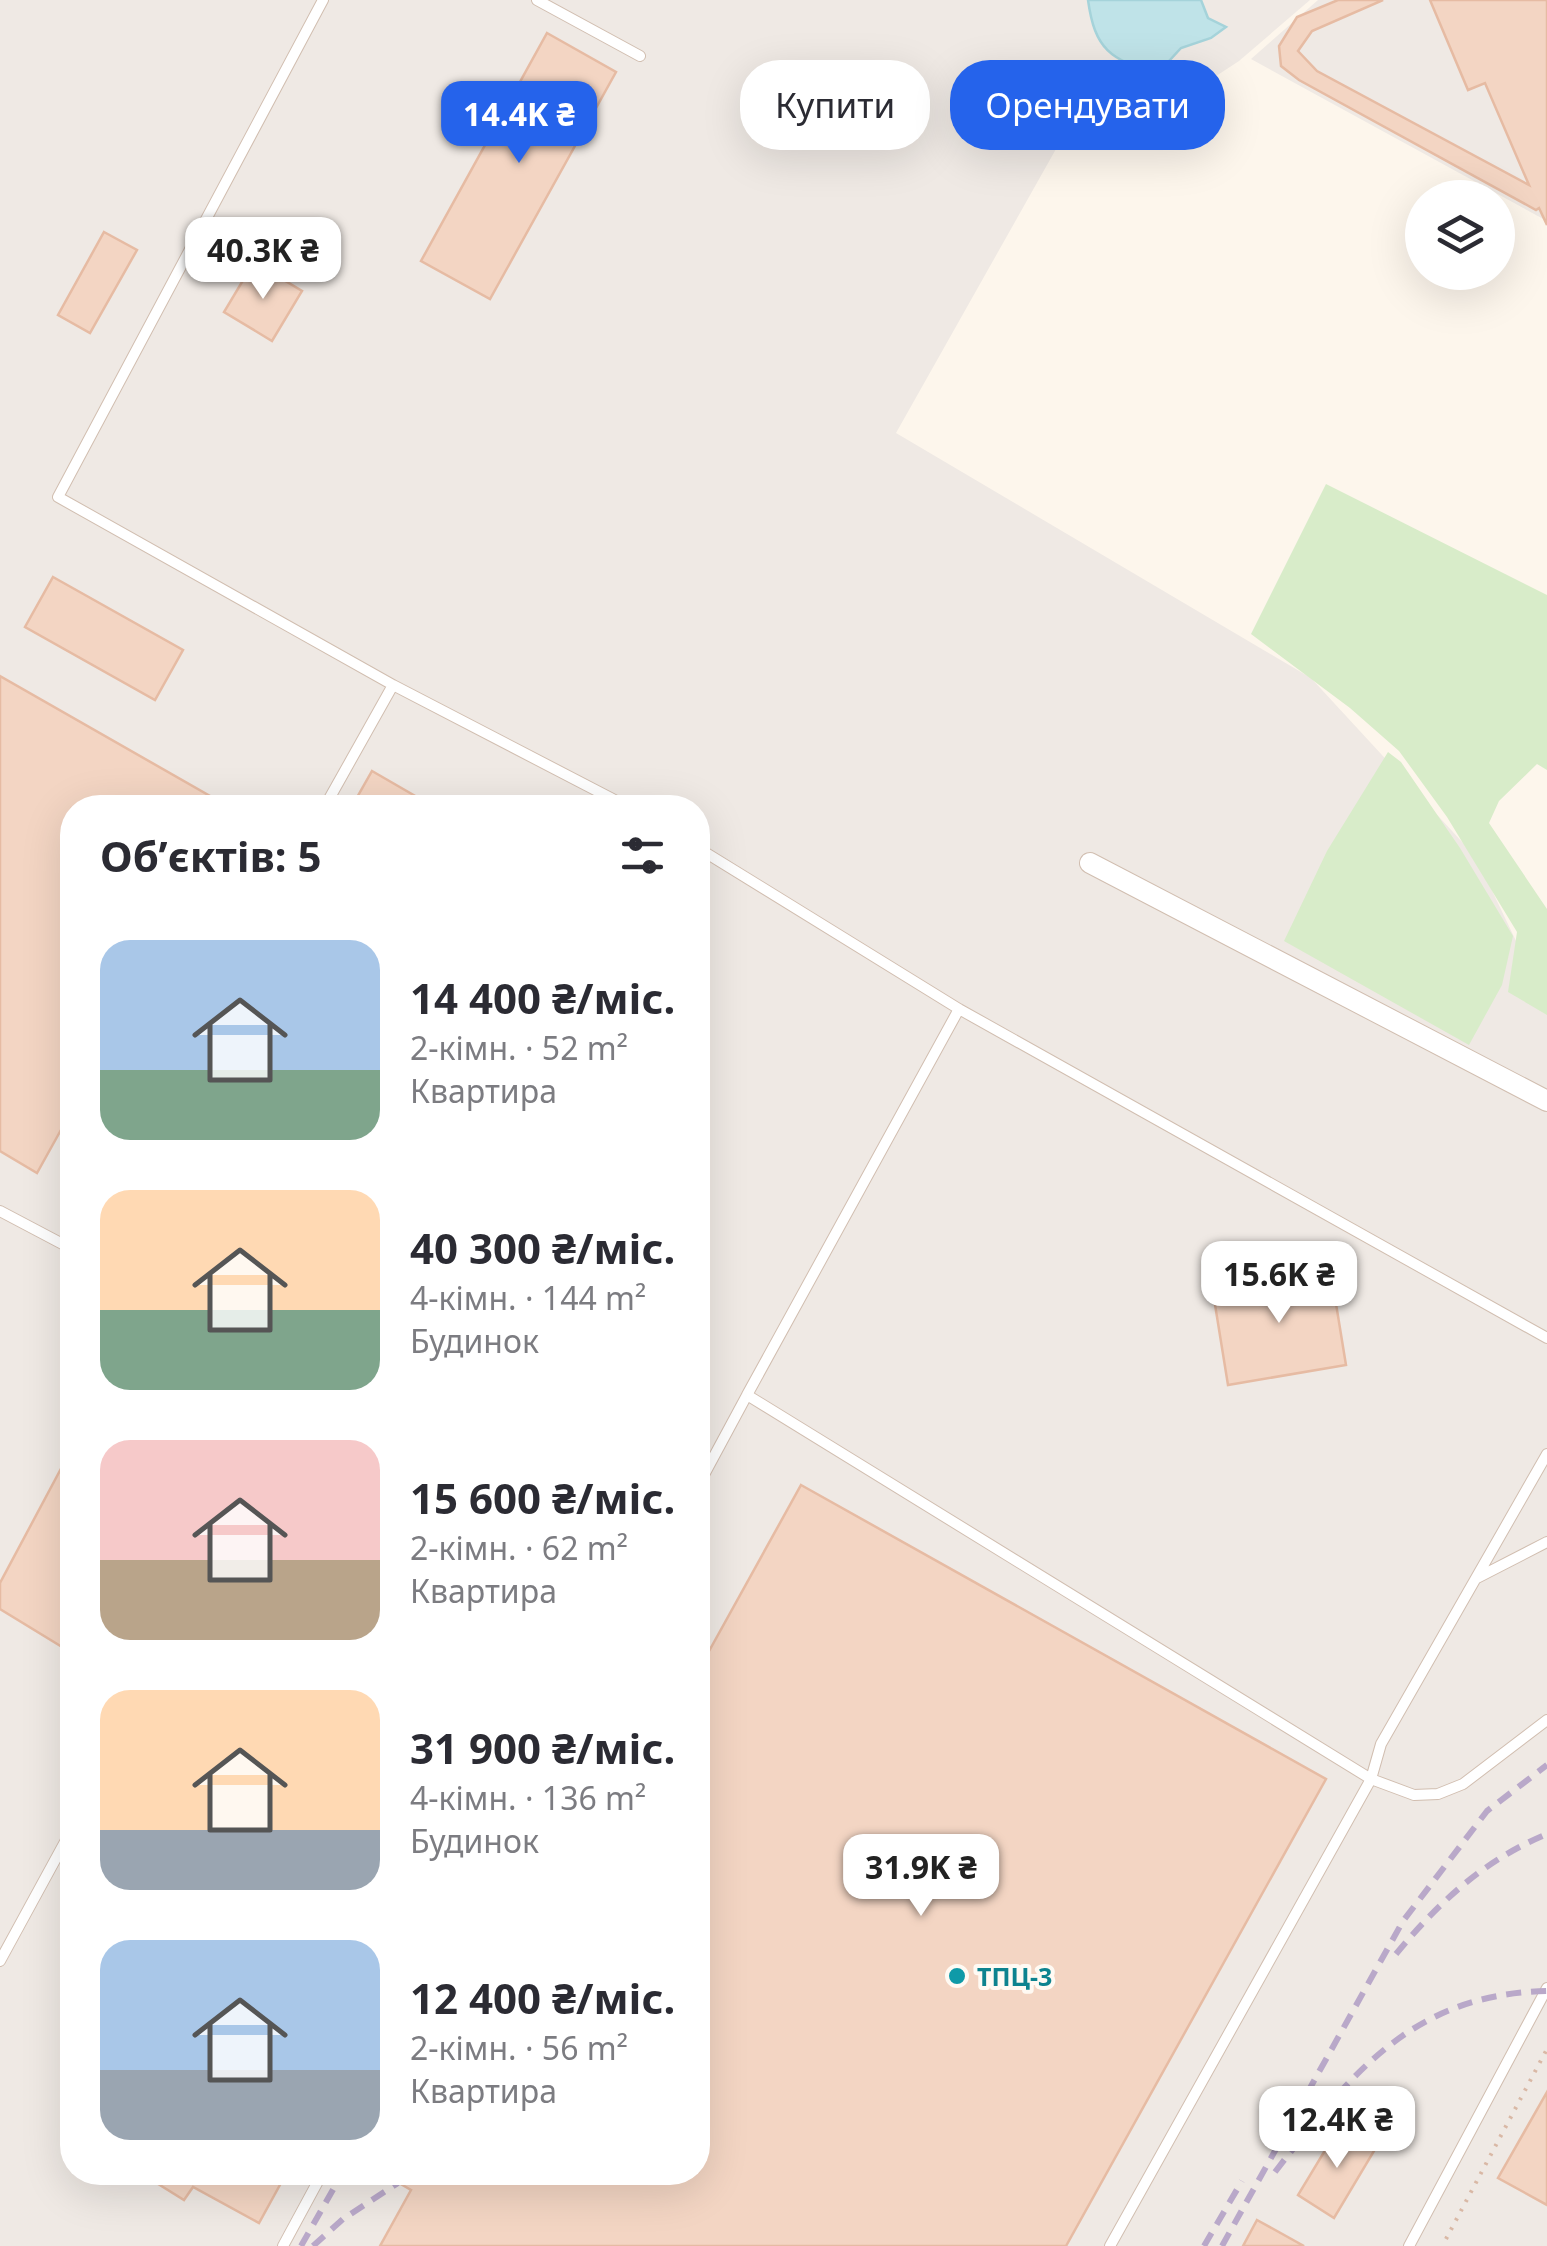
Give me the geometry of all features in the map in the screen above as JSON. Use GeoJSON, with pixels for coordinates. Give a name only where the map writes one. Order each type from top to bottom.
{"type":"FeatureCollection","features":[{"type":"Feature","properties":{"kind":"street"},"geometry":{"type":"LineString","coordinates":[[1090,863],[1547,1101]]}},
{"type":"Feature","properties":{"kind":"lane"},"geometry":{"type":"LineString","coordinates":[[323,0],[58,498],[393,686],[605,795]]}},
{"type":"Feature","properties":{"kind":"lane"},"geometry":{"type":"LineString","coordinates":[[537,0],[640,56]]}},
{"type":"Feature","properties":{"kind":"lane"},"geometry":{"type":"LineString","coordinates":[[331,795],[393,686]]}},
{"type":"Feature","properties":{"kind":"lane"},"geometry":{"type":"LineString","coordinates":[[710,855],[959,1009],[1547,1338]]}},
{"type":"Feature","properties":{"kind":"lane"},"geometry":{"type":"LineString","coordinates":[[710,1464],[959,1009]]}},
{"type":"Feature","properties":{"kind":"lane"},"geometry":{"type":"LineString","coordinates":[[0,1211],[60,1243]]}},
{"type":"Feature","properties":{"kind":"lane"},"geometry":{"type":"LineString","coordinates":[[747,1395],[1371,1779],[1414,1795],[1438,1794],[1463,1784],[1547,1720]]}},
{"type":"Feature","properties":{"kind":"lane"},"geometry":{"type":"LineString","coordinates":[[1110,2246],[1371,1779],[1381,1744],[1547,1454]]}},
{"type":"Feature","properties":{"kind":"lane"},"geometry":{"type":"LineString","coordinates":[[1476,1579],[1547,1542]]}},
{"type":"Feature","properties":{"kind":"lane"},"geometry":{"type":"LineString","coordinates":[[0,1961],[60,1851]]}},
{"type":"Feature","properties":{"kind":"lane"},"geometry":{"type":"LineString","coordinates":[[1409,2246],[1547,1988]]}},
{"type":"Feature","properties":{"kind":"lane"},"geometry":{"type":"LineString","coordinates":[[283,2246],[316,2185]]}},
{"type":"Feature","properties":{"kind":"path"},"geometry":{"type":"LineString","coordinates":[[1446,2240],[1547,2049]]}},
{"type":"Feature","properties":{"kind":"shaded area"},"geometry":{"type":"Polygon","coordinates":[[[0,0],[1310,0],[1225,70],[1225,60],[950,60],[950,150],[1055,150],[896,433],[1311,678],[1476,857],[1547,1006],[1547,2246],[0,2246],[0,0]]]}},
{"type":"Feature","properties":{"kind":"shaded area"},"geometry":{"type":"Polygon","coordinates":[[[1318,0],[1547,0],[1547,221],[1515,203],[1515,180],[1472,180],[1251,59],[1318,0]]]}},
{"type":"Feature","properties":{"kind":"green space"},"geometry":{"type":"Polygon","coordinates":[[[1326,484],[1547,595],[1547,770],[1537,764],[1499,801],[1489,823],[1547,909],[1547,1015],[1508,992],[1517,932],[1447,817],[1399,751],[1350,708],[1251,634],[1326,484]]]}},
{"type":"Feature","properties":{"kind":"green space"},"geometry":{"type":"Polygon","coordinates":[[[1388,752],[1401,762],[1460,848],[1513,936],[1502,985],[1469,1045],[1284,941],[1327,851],[1388,752]]]}},
{"type":"Feature","properties":{"kind":"water"},"geometry":{"type":"Polygon","coordinates":[[[1088,0],[1201,0],[1208,18],[1226,27],[1211,38],[1181,48],[1170,60],[1122,60],[1101,41],[1088,0]]]}},
{"type":"Feature","properties":{"kind":"building"},"geometry":{"type":"Polygon","coordinates":[[[1338,0],[1383,0],[1312,31],[1298,51],[1317,71],[1529,185],[1485,83],[1468,90],[1430,0],[1547,0],[1547,225],[1539,208],[1515,198],[1515,180],[1481,180],[1299,80],[1281,66],[1279,46],[1297,17],[1338,0]]]}},
{"type":"Feature","properties":{"kind":"building"},"geometry":{"type":"Polygon","coordinates":[[[547,33],[616,72],[490,299],[421,261],[547,33]]]}},
{"type":"Feature","properties":{"kind":"building"},"geometry":{"type":"Polygon","coordinates":[[[104,232],[137,250],[90,333],[58,315],[104,232]]]}},
{"type":"Feature","properties":{"kind":"building"},"geometry":{"type":"Polygon","coordinates":[[[254,262],[302,291],[272,341],[224,312],[254,262]]]}},
{"type":"Feature","properties":{"kind":"building"},"geometry":{"type":"Polygon","coordinates":[[[53,577],[183,650],[155,700],[25,627],[53,577]]]}},
{"type":"Feature","properties":{"kind":"building"},"geometry":{"type":"Polygon","coordinates":[[[0,676],[208,795],[60,795],[60,1132],[37,1173],[0,1151],[0,676]]]}},
{"type":"Feature","properties":{"kind":"building"},"geometry":{"type":"Polygon","coordinates":[[[372,771],[414,795],[358,795],[372,771]]]}},
{"type":"Feature","properties":{"kind":"building"},"geometry":{"type":"Polygon","coordinates":[[[1330,1267],[1346,1365],[1228,1385],[1212,1286],[1330,1267]]]}},
{"type":"Feature","properties":{"kind":"building"},"geometry":{"type":"Polygon","coordinates":[[[60,1470],[60,1646],[0,1609],[0,1583],[60,1470]]]}},
{"type":"Feature","properties":{"kind":"building","name":"ТПЦ-3"},"geometry":{"type":"Polygon","coordinates":[[[801,1485],[1326,1779],[1066,2246],[380,2246],[411,2190],[402,2185],[710,2185],[710,1649],[801,1485]]]}},
{"type":"Feature","properties":{"kind":"building"},"geometry":{"type":"Polygon","coordinates":[[[1547,2092],[1547,2205],[1498,2178],[1547,2092]]]}},
{"type":"Feature","properties":{"kind":"building"},"geometry":{"type":"Polygon","coordinates":[[[1341,2124],[1377,2146],[1334,2218],[1298,2195],[1341,2124]]]}},
{"type":"Feature","properties":{"kind":"building"},"geometry":{"type":"Polygon","coordinates":[[[160,2185],[280,2185],[259,2223],[193,2187],[184,2200],[160,2185]]]}},
{"type":"Feature","properties":{"kind":"building"},"geometry":{"type":"Polygon","coordinates":[[[1257,2220],[1304,2246],[1243,2246],[1257,2220]]]}},
{"type":"Feature","properties":{"kind":"railway"},"geometry":{"type":"LineString","coordinates":[[1222,2246],[1403,1921],[1487,1811],[1547,1765]]}},
{"type":"Feature","properties":{"kind":"railway"},"geometry":{"type":"LineString","coordinates":[[1396,1954],[1464,1884],[1503,1856],[1547,1834]]}},
{"type":"Feature","properties":{"kind":"railway"},"geometry":{"type":"LineString","coordinates":[[1275,2172],[1359,2072],[1422,2024],[1458,2007],[1500,1996],[1547,1991]]}},
{"type":"Feature","properties":{"kind":"railway"},"geometry":{"type":"LineString","coordinates":[[1204,2246],[1242,2181]]}},
{"type":"Feature","properties":{"kind":"railway"},"geometry":{"type":"LineString","coordinates":[[301,2246],[336,2185]]}},
{"type":"Feature","properties":{"kind":"railway"},"geometry":{"type":"LineString","coordinates":[[313,2246],[343,2219],[395,2185]]}},
{"type":"Feature","properties":{"kind":"place","name":"ТПЦ-3"},"geometry":{"type":"Point","coordinates":[957,1976]}}]}
